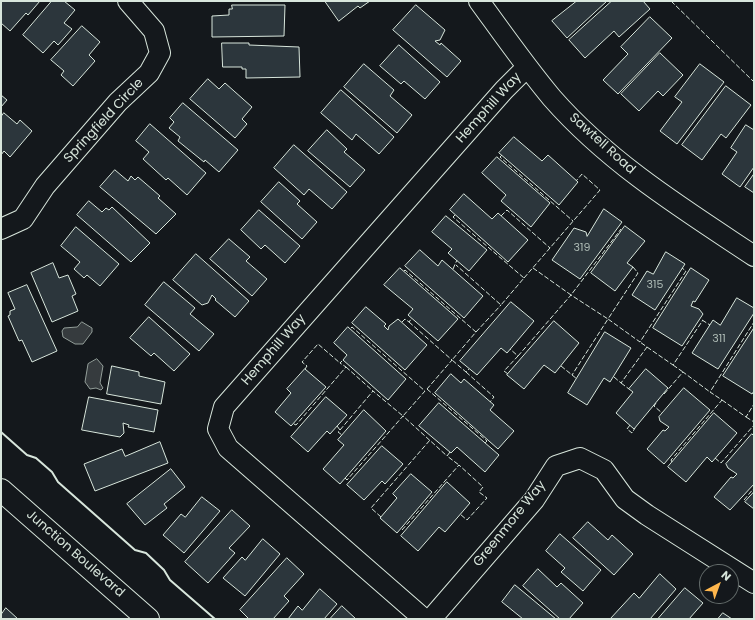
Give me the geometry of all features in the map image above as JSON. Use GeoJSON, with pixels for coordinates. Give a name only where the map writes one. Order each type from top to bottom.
{"type":"FeatureCollection","features":[{"type":"Feature","properties":{"kind":"main road","name":"Junction Boulevard"},"geometry":{"type":"LineString","coordinates":[[1,490],[148,619]]}},
{"type":"Feature","properties":{"kind":"street","name":"Springfield Circle"},"geometry":{"type":"LineString","coordinates":[[1,229],[23,219],[45,186],[118,102],[149,73],[160,53],[154,31],[128,1]]}},
{"type":"Feature","properties":{"kind":"street","name":"Sawtell Road"},"geometry":{"type":"LineString","coordinates":[[479,1],[527,67],[581,128],[624,166],[663,196],[754,256]]}},
{"type":"Feature","properties":{"kind":"street","name":"Hemphill Way"},"geometry":{"type":"LineString","coordinates":[[424,619],[228,448],[218,429],[224,407],[504,90],[527,67]]}},
{"type":"Feature","properties":{"kind":"street","name":"Greenmore Way"},"geometry":{"type":"LineString","coordinates":[[431,619],[534,500],[556,466],[580,458],[604,470],[625,499],[647,515],[754,583]]}},
{"type":"Feature","properties":{"kind":"shaded area"},"geometry":{"type":"Polygon","coordinates":[[[82,322],[92,328],[92,332],[83,344],[75,344],[63,337],[62,331],[64,328],[77,327],[82,322]]]}},
{"type":"Feature","properties":{"kind":"shaded area"},"geometry":{"type":"Polygon","coordinates":[[[97,359],[103,366],[100,383],[103,388],[101,390],[96,388],[90,389],[85,382],[88,364],[97,359]]]}},
{"type":"Feature","properties":{"kind":"building"},"geometry":{"type":"Polygon","coordinates":[[[1,1],[40,1],[28,15],[26,13],[10,31],[1,23],[1,1]]]}},
{"type":"Feature","properties":{"kind":"building"},"geometry":{"type":"Polygon","coordinates":[[[52,1],[64,1],[75,10],[64,23],[72,29],[58,45],[54,41],[43,53],[23,35],[52,1]]]}},
{"type":"Feature","properties":{"kind":"building"},"geometry":{"type":"Polygon","coordinates":[[[325,1],[370,1],[360,8],[358,6],[339,21],[325,1]]]}},
{"type":"Feature","properties":{"kind":"building"},"geometry":{"type":"Polygon","coordinates":[[[577,1],[607,1],[567,38],[552,21],[577,1]]]}},
{"type":"Feature","properties":{"kind":"building"},"geometry":{"type":"Polygon","coordinates":[[[612,1],[643,1],[650,9],[619,37],[614,31],[585,58],[569,40],[612,1]]]}},
{"type":"Feature","properties":{"kind":"building"},"geometry":{"type":"Polygon","coordinates":[[[232,5],[285,5],[284,36],[212,37],[212,16],[229,15],[229,9],[232,9],[232,5]]]}},
{"type":"Feature","properties":{"kind":"building"},"geometry":{"type":"Polygon","coordinates":[[[416,5],[445,30],[440,40],[435,41],[440,45],[441,43],[461,61],[447,77],[393,30],[416,5]]]}},
{"type":"Feature","properties":{"kind":"building"},"geometry":{"type":"Polygon","coordinates":[[[650,17],[672,38],[618,94],[603,80],[628,54],[621,47],[650,17]]]}},
{"type":"Feature","properties":{"kind":"building"},"geometry":{"type":"Polygon","coordinates":[[[82,26],[100,42],[89,55],[95,61],[73,86],[61,75],[64,71],[51,60],[82,26]]]}},
{"type":"Feature","properties":{"kind":"building"},"geometry":{"type":"Polygon","coordinates":[[[222,43],[249,43],[249,45],[299,47],[300,77],[246,78],[246,69],[242,69],[242,67],[223,67],[222,43]]]}},
{"type":"Feature","properties":{"kind":"building"},"geometry":{"type":"Polygon","coordinates":[[[399,45],[440,82],[425,99],[404,81],[401,84],[380,66],[399,45]]]}},
{"type":"Feature","properties":{"kind":"building"},"geometry":{"type":"Polygon","coordinates":[[[660,53],[683,75],[663,96],[658,91],[639,111],[621,94],[660,53]]]}},
{"type":"Feature","properties":{"kind":"building"},"geometry":{"type":"Polygon","coordinates":[[[364,64],[394,90],[390,96],[412,115],[397,133],[344,87],[364,64]]]}},
{"type":"Feature","properties":{"kind":"building"},"geometry":{"type":"Polygon","coordinates":[[[700,64],[724,82],[677,144],[660,131],[682,102],[675,97],[700,64]]]}},
{"type":"Feature","properties":{"kind":"building"},"geometry":{"type":"Polygon","coordinates":[[[208,79],[219,89],[225,83],[252,107],[242,119],[247,124],[235,138],[190,99],[208,79]]]}},
{"type":"Feature","properties":{"kind":"building"},"geometry":{"type":"Polygon","coordinates":[[[726,86],[751,105],[726,138],[721,134],[702,160],[682,145],[726,86]]]}},
{"type":"Feature","properties":{"kind":"building"},"geometry":{"type":"Polygon","coordinates":[[[341,90],[394,137],[379,154],[356,134],[352,140],[321,113],[341,90]]]}},
{"type":"Feature","properties":{"kind":"building"},"geometry":{"type":"Polygon","coordinates":[[[1,95],[7,100],[1,107],[1,95]]]}},
{"type":"Feature","properties":{"kind":"building"},"geometry":{"type":"Polygon","coordinates":[[[183,103],[238,150],[219,172],[178,141],[180,137],[169,128],[174,122],[170,118],[183,103]]]}},
{"type":"Feature","properties":{"kind":"building"},"geometry":{"type":"Polygon","coordinates":[[[4,113],[17,124],[20,120],[32,131],[10,157],[4,151],[1,155],[1,117],[4,113]]]}},
{"type":"Feature","properties":{"kind":"building"},"geometry":{"type":"Polygon","coordinates":[[[150,124],[206,173],[187,195],[168,178],[166,180],[143,159],[149,152],[136,141],[150,124]]]}},
{"type":"Feature","properties":{"kind":"building"},"geometry":{"type":"Polygon","coordinates":[[[746,125],[754,130],[754,167],[740,187],[722,174],[737,152],[731,148],[746,125]]]}},
{"type":"Feature","properties":{"kind":"building"},"geometry":{"type":"Polygon","coordinates":[[[327,130],[347,149],[344,152],[365,170],[350,187],[308,151],[327,130]]]}},
{"type":"Feature","properties":{"kind":"building"},"geometry":{"type":"Polygon","coordinates":[[[514,137],[542,161],[548,155],[578,182],[559,205],[499,153],[514,137]]]}},
{"type":"Feature","properties":{"kind":"building"},"geometry":{"type":"Polygon","coordinates":[[[294,145],[347,192],[332,209],[309,189],[304,195],[274,168],[294,145]]]}},
{"type":"Feature","properties":{"kind":"building"},"geometry":{"type":"Polygon","coordinates":[[[497,157],[550,203],[531,227],[501,201],[506,195],[482,173],[497,157]]]}},
{"type":"Feature","properties":{"kind":"building"},"geometry":{"type":"Polygon","coordinates":[[[115,170],[128,181],[131,176],[135,180],[138,177],[160,196],[158,198],[176,214],[156,234],[100,187],[115,170]]]}},
{"type":"Feature","properties":{"kind":"building"},"geometry":{"type":"Polygon","coordinates":[[[754,174],[754,193],[745,187],[754,174]]]}},
{"type":"Feature","properties":{"kind":"building"},"geometry":{"type":"Polygon","coordinates":[[[279,182],[300,201],[297,204],[317,222],[302,239],[261,202],[279,182]]]}},
{"type":"Feature","properties":{"kind":"building"},"geometry":{"type":"Polygon","coordinates":[[[464,194],[492,219],[498,213],[528,240],[508,262],[450,210],[464,194]]]}},
{"type":"Feature","properties":{"kind":"building"},"geometry":{"type":"Polygon","coordinates":[[[89,201],[102,212],[106,208],[109,210],[112,207],[150,243],[131,262],[77,215],[89,201]]]}},
{"type":"Feature","properties":{"kind":"building"},"geometry":{"type":"Polygon","coordinates":[[[604,209],[622,222],[580,279],[552,260],[574,228],[586,232],[587,236],[604,209]]]}},
{"type":"Feature","properties":{"kind":"building"},"geometry":{"type":"Polygon","coordinates":[[[259,210],[300,246],[285,263],[265,245],[261,249],[241,230],[259,210]]]}},
{"type":"Feature","properties":{"kind":"building"},"geometry":{"type":"Polygon","coordinates":[[[446,216],[487,250],[469,271],[448,253],[452,249],[432,232],[446,216]]]}},
{"type":"Feature","properties":{"kind":"building"},"geometry":{"type":"Polygon","coordinates":[[[625,226],[645,241],[627,263],[633,267],[615,291],[591,273],[625,226]]]}},
{"type":"Feature","properties":{"kind":"building"},"geometry":{"type":"Polygon","coordinates":[[[76,227],[119,264],[100,286],[87,275],[84,278],[74,269],[80,262],[61,246],[76,227]]]}},
{"type":"Feature","properties":{"kind":"building"},"geometry":{"type":"Polygon","coordinates":[[[229,239],[250,257],[246,261],[267,279],[252,296],[210,259],[229,239]]]}},
{"type":"Feature","properties":{"kind":"building"},"geometry":{"type":"Polygon","coordinates":[[[420,250],[438,266],[442,260],[483,296],[464,318],[405,266],[420,250]]]}},
{"type":"Feature","properties":{"kind":"building"},"geometry":{"type":"Polygon","coordinates":[[[666,252],[685,264],[655,310],[632,295],[647,271],[653,274],[666,252]]]}},
{"type":"Feature","properties":{"kind":"building"},"geometry":{"type":"Polygon","coordinates":[[[196,254],[249,301],[235,317],[215,300],[216,299],[212,295],[208,303],[202,305],[173,280],[196,254]]]}},
{"type":"Feature","properties":{"kind":"building"},"geometry":{"type":"Polygon","coordinates":[[[53,263],[59,278],[68,275],[76,294],[72,296],[78,311],[52,322],[31,273],[53,263]]]}},
{"type":"Feature","properties":{"kind":"building"},"geometry":{"type":"Polygon","coordinates":[[[400,268],[458,319],[438,341],[408,315],[413,309],[384,285],[400,268]]]}},
{"type":"Feature","properties":{"kind":"building"},"geometry":{"type":"Polygon","coordinates":[[[691,268],[709,280],[695,302],[693,301],[691,306],[699,309],[703,314],[682,346],[653,328],[691,268]]]}},
{"type":"Feature","properties":{"kind":"building"},"geometry":{"type":"Polygon","coordinates":[[[164,282],[195,308],[190,314],[214,334],[199,351],[145,305],[164,282]]]}},
{"type":"Feature","properties":{"kind":"building"},"geometry":{"type":"Polygon","coordinates":[[[27,285],[57,351],[32,362],[22,340],[19,341],[8,316],[10,315],[10,311],[15,309],[8,293],[27,285]]]}},
{"type":"Feature","properties":{"kind":"building"},"geometry":{"type":"Polygon","coordinates":[[[737,298],[754,308],[754,313],[718,369],[692,353],[713,320],[720,325],[737,298]]]}},
{"type":"Feature","properties":{"kind":"building"},"geometry":{"type":"Polygon","coordinates":[[[511,302],[534,321],[507,353],[501,348],[477,375],[460,361],[511,302]]]}},
{"type":"Feature","properties":{"kind":"building"},"geometry":{"type":"Polygon","coordinates":[[[366,307],[386,324],[384,326],[388,330],[389,326],[398,319],[427,345],[405,370],[352,323],[366,307]]]}},
{"type":"Feature","properties":{"kind":"building"},"geometry":{"type":"Polygon","coordinates":[[[149,317],[190,354],[174,371],[154,353],[151,356],[130,338],[149,317]]]}},
{"type":"Feature","properties":{"kind":"building"},"geometry":{"type":"Polygon","coordinates":[[[554,321],[579,343],[555,373],[544,365],[524,389],[507,375],[554,321]]]}},
{"type":"Feature","properties":{"kind":"building"},"geometry":{"type":"Polygon","coordinates":[[[348,327],[406,379],[388,400],[343,360],[347,355],[334,343],[348,327]]]}},
{"type":"Feature","properties":{"kind":"building"},"geometry":{"type":"Polygon","coordinates":[[[754,328],[754,391],[752,394],[723,376],[754,328]]]}},
{"type":"Feature","properties":{"kind":"building"},"geometry":{"type":"Polygon","coordinates":[[[605,332],[631,348],[610,382],[604,378],[587,405],[568,393],[605,332]]]}},
{"type":"Feature","properties":{"kind":"building"},"geometry":{"type":"Polygon","coordinates":[[[112,366],[139,372],[139,376],[165,382],[161,404],[107,394],[112,366]]]}},
{"type":"Feature","properties":{"kind":"building"},"geometry":{"type":"Polygon","coordinates":[[[305,369],[326,387],[291,426],[275,412],[291,393],[287,389],[305,369]]]}},
{"type":"Feature","properties":{"kind":"building"},"geometry":{"type":"Polygon","coordinates":[[[646,369],[668,388],[634,429],[616,413],[633,392],[629,389],[646,369]]]}},
{"type":"Feature","properties":{"kind":"building"},"geometry":{"type":"Polygon","coordinates":[[[451,374],[461,383],[464,379],[494,405],[490,410],[514,431],[498,449],[435,393],[451,374]]]}},
{"type":"Feature","properties":{"kind":"building"},"geometry":{"type":"Polygon","coordinates":[[[684,388],[710,410],[664,464],[647,449],[663,430],[665,431],[669,427],[660,421],[659,417],[684,388]]]}},
{"type":"Feature","properties":{"kind":"building"},"geometry":{"type":"Polygon","coordinates":[[[89,397],[158,410],[154,432],[128,427],[129,425],[123,423],[124,433],[120,437],[82,430],[89,397]]]}},
{"type":"Feature","properties":{"kind":"building"},"geometry":{"type":"Polygon","coordinates":[[[326,397],[347,415],[330,434],[327,431],[308,452],[291,437],[326,397]]]}},
{"type":"Feature","properties":{"kind":"building"},"geometry":{"type":"Polygon","coordinates":[[[439,403],[499,455],[485,472],[457,447],[451,453],[419,426],[439,403]]]}},
{"type":"Feature","properties":{"kind":"building"},"geometry":{"type":"Polygon","coordinates":[[[364,410],[386,431],[340,484],[323,469],[344,445],[338,440],[364,410]]]}},
{"type":"Feature","properties":{"kind":"building"},"geometry":{"type":"Polygon","coordinates":[[[714,413],[737,433],[712,462],[707,457],[686,482],[668,467],[714,413]]]}},
{"type":"Feature","properties":{"kind":"building"},"geometry":{"type":"Polygon","coordinates":[[[752,434],[754,436],[754,484],[730,510],[714,497],[731,477],[733,478],[737,474],[728,468],[726,464],[752,434]]]}},
{"type":"Feature","properties":{"kind":"building"},"geometry":{"type":"Polygon","coordinates":[[[160,442],[168,463],[95,491],[84,464],[122,449],[125,456],[160,442]]]}},
{"type":"Feature","properties":{"kind":"building"},"geometry":{"type":"Polygon","coordinates":[[[382,446],[403,464],[385,484],[382,481],[364,500],[347,485],[382,446]]]}},
{"type":"Feature","properties":{"kind":"building"},"geometry":{"type":"Polygon","coordinates":[[[171,469],[185,487],[164,504],[167,508],[145,525],[127,504],[171,469]]]}},
{"type":"Feature","properties":{"kind":"building"},"geometry":{"type":"Polygon","coordinates":[[[411,474],[432,492],[397,533],[380,518],[397,498],[393,494],[411,474]]]}},
{"type":"Feature","properties":{"kind":"building"},"geometry":{"type":"Polygon","coordinates":[[[447,482],[470,503],[445,532],[439,527],[418,551],[401,536],[447,482]]]}},
{"type":"Feature","properties":{"kind":"building"},"geometry":{"type":"Polygon","coordinates":[[[754,492],[754,509],[745,502],[754,492]]]}},
{"type":"Feature","properties":{"kind":"building"},"geometry":{"type":"Polygon","coordinates":[[[202,497],[220,511],[184,553],[163,535],[181,514],[185,517],[202,497]]]}},
{"type":"Feature","properties":{"kind":"building"},"geometry":{"type":"Polygon","coordinates":[[[232,510],[250,526],[229,548],[235,553],[208,583],[185,562],[232,510]]]}},
{"type":"Feature","properties":{"kind":"building"},"geometry":{"type":"Polygon","coordinates":[[[588,522],[608,540],[612,535],[633,554],[614,575],[573,538],[588,522]]]}},
{"type":"Feature","properties":{"kind":"building"},"geometry":{"type":"Polygon","coordinates":[[[560,534],[601,570],[583,591],[561,572],[565,568],[546,551],[560,534]]]}},
{"type":"Feature","properties":{"kind":"building"},"geometry":{"type":"Polygon","coordinates":[[[263,539],[280,554],[245,596],[223,578],[242,557],[245,560],[263,539]]]}},
{"type":"Feature","properties":{"kind":"building"},"geometry":{"type":"Polygon","coordinates":[[[287,558],[304,574],[284,596],[289,601],[273,619],[249,619],[240,610],[287,558]]]}},
{"type":"Feature","properties":{"kind":"building"},"geometry":{"type":"Polygon","coordinates":[[[538,569],[557,587],[561,583],[583,603],[569,619],[560,619],[523,586],[538,569]]]}},
{"type":"Feature","properties":{"kind":"building"},"geometry":{"type":"Polygon","coordinates":[[[660,574],[676,589],[650,619],[610,619],[634,593],[639,598],[660,574]]]}},
{"type":"Feature","properties":{"kind":"building"},"geometry":{"type":"Polygon","coordinates":[[[515,585],[556,619],[523,619],[502,602],[515,585]]]}},
{"type":"Feature","properties":{"kind":"building"},"geometry":{"type":"Polygon","coordinates":[[[685,588],[699,600],[699,604],[702,604],[689,619],[658,619],[685,588]]]}},
{"type":"Feature","properties":{"kind":"building"},"geometry":{"type":"Polygon","coordinates":[[[320,589],[337,604],[324,619],[288,619],[298,606],[302,610],[320,589]]]}},
{"type":"Feature","properties":{"kind":"building"},"geometry":{"type":"Polygon","coordinates":[[[342,606],[356,619],[330,619],[342,606]]]}},
{"type":"Feature","properties":{"kind":"building"},"geometry":{"type":"Polygon","coordinates":[[[6,608],[18,619],[1,619],[1,615],[6,608]]]}},
{"type":"Feature","properties":{"kind":"building"},"geometry":{"type":"Polygon","coordinates":[[[723,613],[732,619],[718,619],[723,613]]]}},
{"type":"Feature","properties":{"kind":"fence"},"geometry":{"type":"LineString","coordinates":[[671,1],[754,82]]}},
{"type":"Feature","properties":{"kind":"fence"},"geometry":{"type":"LineString","coordinates":[[502,155],[500,157],[573,221]]}},
{"type":"Feature","properties":{"kind":"fence"},"geometry":{"type":"LineString","coordinates":[[524,278],[600,190],[582,174],[576,181]]}},
{"type":"Feature","properties":{"kind":"fence"},"geometry":{"type":"LineString","coordinates":[[501,216],[507,210],[550,248]]}},
{"type":"Feature","properties":{"kind":"fence"},"geometry":{"type":"LineString","coordinates":[[455,215],[453,217],[524,278],[501,305],[456,265]]}},
{"type":"Feature","properties":{"kind":"fence"},"geometry":{"type":"LineString","coordinates":[[533,268],[571,295],[621,229]]}},
{"type":"Feature","properties":{"kind":"fence"},"geometry":{"type":"LineString","coordinates":[[453,269],[457,260]]}},
{"type":"Feature","properties":{"kind":"fence"},"geometry":{"type":"LineString","coordinates":[[633,267],[638,273],[608,319],[640,342],[686,271],[682,268]]}},
{"type":"Feature","properties":{"kind":"fence"},"geometry":{"type":"LineString","coordinates":[[404,271],[405,270],[476,332],[452,360],[466,372],[469,369]]}},
{"type":"Feature","properties":{"kind":"fence"},"geometry":{"type":"LineString","coordinates":[[518,356],[571,295],[608,319],[572,375]]}},
{"type":"Feature","properties":{"kind":"fence"},"geometry":{"type":"LineString","coordinates":[[476,332],[501,305]]}},
{"type":"Feature","properties":{"kind":"fence"},"geometry":{"type":"LineString","coordinates":[[402,322],[405,319],[409,322],[412,318]]}},
{"type":"Feature","properties":{"kind":"fence"},"geometry":{"type":"LineString","coordinates":[[702,320],[710,325]]}},
{"type":"Feature","properties":{"kind":"fence"},"geometry":{"type":"LineString","coordinates":[[647,347],[673,365],[703,320]]}},
{"type":"Feature","properties":{"kind":"fence"},"geometry":{"type":"LineString","coordinates":[[409,322],[452,360],[427,389]]}},
{"type":"Feature","properties":{"kind":"fence"},"geometry":{"type":"LineString","coordinates":[[672,462],[671,460],[722,400],[710,392],[754,322]]}},
{"type":"Feature","properties":{"kind":"fence"},"geometry":{"type":"LineString","coordinates":[[340,430],[373,391],[403,416],[425,391],[352,327],[350,329]]}},
{"type":"Feature","properties":{"kind":"fence"},"geometry":{"type":"LineString","coordinates":[[614,377],[621,383],[647,347],[640,342]]}},
{"type":"Feature","properties":{"kind":"fence"},"geometry":{"type":"LineString","coordinates":[[305,369],[307,366],[302,362],[318,344],[340,363]]}},
{"type":"Feature","properties":{"kind":"fence"},"geometry":{"type":"LineString","coordinates":[[508,374],[504,371],[518,356],[510,349]]}},
{"type":"Feature","properties":{"kind":"fence"},"geometry":{"type":"LineString","coordinates":[[294,424],[296,425],[346,367],[340,363],[343,360]]}},
{"type":"Feature","properties":{"kind":"fence"},"geometry":{"type":"LineString","coordinates":[[673,365],[683,372]]}},
{"type":"Feature","properties":{"kind":"fence"},"geometry":{"type":"LineString","coordinates":[[561,366],[577,379]]}},
{"type":"Feature","properties":{"kind":"fence"},"geometry":{"type":"LineString","coordinates":[[346,367],[373,391]]}},
{"type":"Feature","properties":{"kind":"fence"},"geometry":{"type":"LineString","coordinates":[[466,372],[494,397],[490,402]]}},
{"type":"Feature","properties":{"kind":"fence"},"geometry":{"type":"LineString","coordinates":[[664,394],[683,372],[710,392]]}},
{"type":"Feature","properties":{"kind":"fence"},"geometry":{"type":"LineString","coordinates":[[621,383],[629,389]]}},
{"type":"Feature","properties":{"kind":"fence"},"geometry":{"type":"LineString","coordinates":[[427,389],[487,441],[485,443]]}},
{"type":"Feature","properties":{"kind":"fence"},"geometry":{"type":"LineString","coordinates":[[722,400],[746,417],[754,404]]}},
{"type":"Feature","properties":{"kind":"fence"},"geometry":{"type":"LineString","coordinates":[[656,403],[654,406],[662,413]]}},
{"type":"Feature","properties":{"kind":"fence"},"geometry":{"type":"LineString","coordinates":[[345,478],[347,480],[403,416],[447,456]]}},
{"type":"Feature","properties":{"kind":"fence"},"geometry":{"type":"LineString","coordinates":[[746,417],[754,422]]}},
{"type":"Feature","properties":{"kind":"fence"},"geometry":{"type":"LineString","coordinates":[[630,425],[627,429],[632,433],[635,428]]}},
{"type":"Feature","properties":{"kind":"fence"},"geometry":{"type":"LineString","coordinates":[[715,458],[721,463],[754,425]]}},
{"type":"Feature","properties":{"kind":"fence"},"geometry":{"type":"LineString","coordinates":[[337,426],[340,430],[338,432],[342,435]]}},
{"type":"Feature","properties":{"kind":"fence"},"geometry":{"type":"LineString","coordinates":[[381,517],[371,508],[430,440]]}},
{"type":"Feature","properties":{"kind":"fence"},"geometry":{"type":"LineString","coordinates":[[450,452],[447,456],[459,465]]}},
{"type":"Feature","properties":{"kind":"fence"},"geometry":{"type":"LineString","coordinates":[[402,530],[459,465],[483,487],[479,492],[487,498],[467,520],[460,514]]}},
{"type":"Feature","properties":{"kind":"fence"},"geometry":{"type":"LineString","coordinates":[[744,500],[754,488]]}},
{"type":"Feature","properties":{"kind":"wall"},"geometry":{"type":"LineString","coordinates":[[1,432],[27,455],[36,458],[52,472],[58,482],[135,550],[146,553],[164,570],[170,580],[215,619]]}}]}
